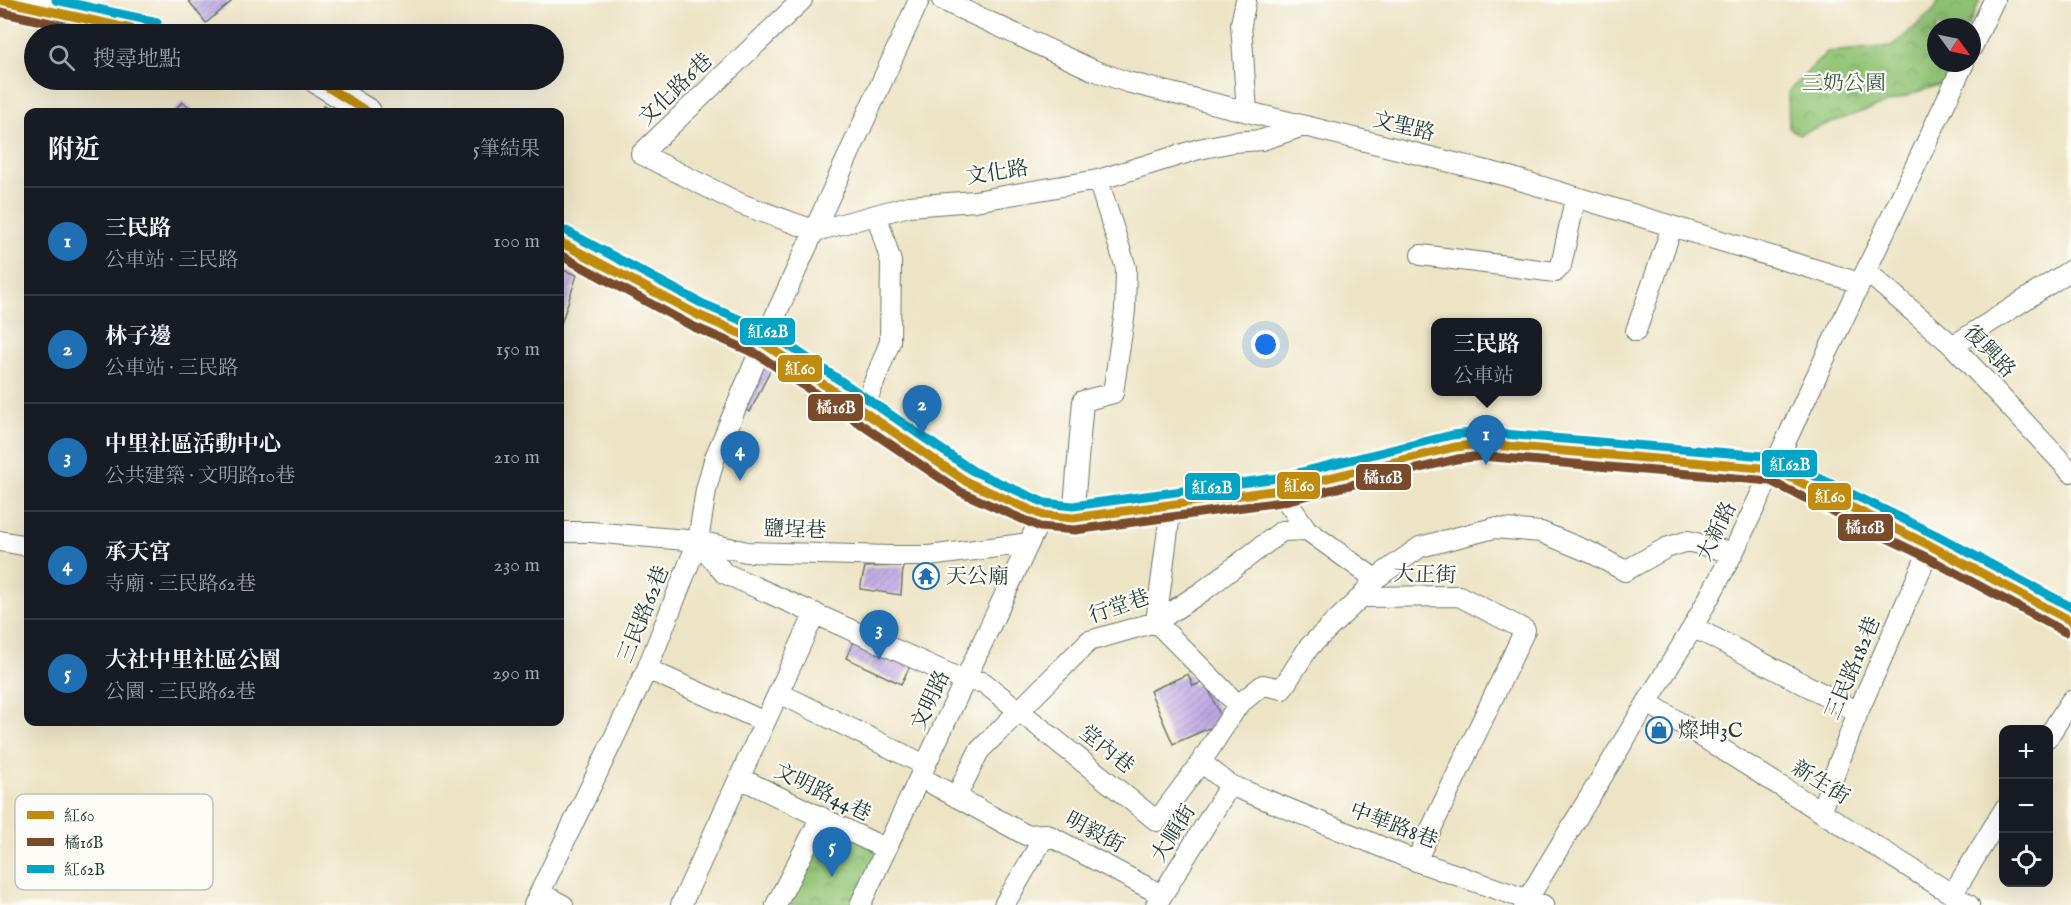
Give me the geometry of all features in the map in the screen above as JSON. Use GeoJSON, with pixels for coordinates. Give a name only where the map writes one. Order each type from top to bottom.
{"type":"FeatureCollection","features":[{"type":"Feature","properties":{"kind":"main road"},"geometry":{"type":"LineString","coordinates":[[0,0],[109,24]]}},
{"type":"Feature","properties":{"kind":"main road"},"geometry":{"type":"LineString","coordinates":[[332,90],[362,108]]}},
{"type":"Feature","properties":{"kind":"main road"},"geometry":{"type":"LineString","coordinates":[[564,244],[698,315],[763,343],[967,482],[1042,515],[1073,518],[1279,490],[1455,447],[1482,444],[1773,469],[1931,546],[2071,621]]}},
{"type":"Feature","properties":{"kind":"street","name":"文化路6巷"},"geometry":{"type":"LineString","coordinates":[[802,0],[641,154],[741,204],[816,231]]}},
{"type":"Feature","properties":{"kind":"street"},"geometry":{"type":"LineString","coordinates":[[763,343],[816,231],[919,0]]}},
{"type":"Feature","properties":{"kind":"street","name":"文聖路"},"geometry":{"type":"LineString","coordinates":[[942,0],[1093,70],[1127,82],[1503,175],[1672,227],[1863,277]]}},
{"type":"Feature","properties":{"kind":"street"},"geometry":{"type":"LineString","coordinates":[[1246,0],[1241,24],[1247,112]]}},
{"type":"Feature","properties":{"kind":"street"},"geometry":{"type":"LineString","coordinates":[[1981,28],[1994,0]]}},
{"type":"Feature","properties":{"kind":"street","name":"大新路"},"geometry":{"type":"LineString","coordinates":[[1531,903],[1693,627],[1733,553],[1960,72]]}},
{"type":"Feature","properties":{"kind":"street","name":"文化路"},"geometry":{"type":"LineString","coordinates":[[816,231],[909,206],[975,201],[1098,180],[1199,149],[1233,142],[1262,140],[1304,126]]}},
{"type":"Feature","properties":{"kind":"street"},"geometry":{"type":"LineString","coordinates":[[1073,518],[1083,401],[1113,393],[1125,311],[1126,268],[1098,180]]}},
{"type":"Feature","properties":{"kind":"street"},"geometry":{"type":"LineString","coordinates":[[1421,255],[1559,270],[1575,199]]}},
{"type":"Feature","properties":{"kind":"street"},"geometry":{"type":"LineString","coordinates":[[862,410],[890,342],[891,262],[877,216]]}},
{"type":"Feature","properties":{"kind":"street"},"geometry":{"type":"LineString","coordinates":[[1636,331],[1672,227]]}},
{"type":"Feature","properties":{"kind":"street"},"geometry":{"type":"LineString","coordinates":[[1953,346],[2071,270]]}},
{"type":"Feature","properties":{"kind":"street","name":"復興路"},"geometry":{"type":"LineString","coordinates":[[1863,277],[1953,346],[2071,472]]}},
{"type":"Feature","properties":{"kind":"street","name":"三民路62巷"},"geometry":{"type":"LineString","coordinates":[[563,905],[537,899],[647,669],[698,541],[706,490],[714,460],[763,343]]}},
{"type":"Feature","properties":{"kind":"street","name":"大正街"},"geometry":{"type":"LineString","coordinates":[[1279,490],[1307,530],[1376,579],[1361,597]]}},
{"type":"Feature","properties":{"kind":"street"},"geometry":{"type":"LineString","coordinates":[[1171,506],[1156,622],[1238,705]]}},
{"type":"Feature","properties":{"kind":"street","name":"文明路"},"geometry":{"type":"LineString","coordinates":[[861,904],[1042,515]]}},
{"type":"Feature","properties":{"kind":"street"},"geometry":{"type":"LineString","coordinates":[[1376,579],[1420,547],[1494,528],[1541,532],[1594,554],[1624,571],[1665,548],[1688,541],[1733,553]]}},
{"type":"Feature","properties":{"kind":"street","name":"行堂巷"},"geometry":{"type":"LineString","coordinates":[[956,797],[979,751],[1089,640],[1156,622],[1203,591],[1282,531],[1307,530]]}},
{"type":"Feature","properties":{"kind":"street","name":"鹽埕巷"},"geometry":{"type":"LineString","coordinates":[[564,532],[591,532],[698,541],[747,552],[929,556],[1029,543]]}},
{"type":"Feature","properties":{"kind":"street"},"geometry":{"type":"LineString","coordinates":[[0,541],[24,545]]}},
{"type":"Feature","properties":{"kind":"street","name":"堂內巷"},"geometry":{"type":"LineString","coordinates":[[698,541],[724,573],[965,681],[983,682],[1021,710],[1157,821],[1201,762]]}},
{"type":"Feature","properties":{"kind":"street","name":"三民路182巷"},"geometry":{"type":"LineString","coordinates":[[1821,810],[1858,712],[1931,546]]}},
{"type":"Feature","properties":{"kind":"street","name":"大正街"},"geometry":{"type":"LineString","coordinates":[[1361,597],[1459,596],[1525,630],[1416,861]]}},
{"type":"Feature","properties":{"kind":"street"},"geometry":{"type":"LineString","coordinates":[[1201,762],[1238,705],[1263,685],[1282,689],[1309,647],[1361,597]]}},
{"type":"Feature","properties":{"kind":"street"},"geometry":{"type":"LineString","coordinates":[[681,905],[815,613]]}},
{"type":"Feature","properties":{"kind":"street"},"geometry":{"type":"LineString","coordinates":[[1693,627],[1858,712]]}},
{"type":"Feature","properties":{"kind":"street"},"geometry":{"type":"LineString","coordinates":[[647,669],[765,722]]}},
{"type":"Feature","properties":{"kind":"street"},"geometry":{"type":"LineString","coordinates":[[779,693],[923,771],[956,797],[1026,835],[1046,834]]}},
{"type":"Feature","properties":{"kind":"street"},"geometry":{"type":"LineString","coordinates":[[2053,730],[2071,701]]}},
{"type":"Feature","properties":{"kind":"street","name":"新生街"},"geometry":{"type":"LineString","coordinates":[[1647,702],[1960,900]]}},
{"type":"Feature","properties":{"kind":"street","name":"中華路8巷"},"geometry":{"type":"LineString","coordinates":[[1201,762],[1230,785],[1416,861],[1531,903]]}},
{"type":"Feature","properties":{"kind":"street","name":"文明路44巷"},"geometry":{"type":"LineString","coordinates":[[740,778],[886,849]]}},
{"type":"Feature","properties":{"kind":"street","name":"大順街"},"geometry":{"type":"LineString","coordinates":[[1159,900],[1230,785]]}},
{"type":"Feature","properties":{"kind":"street"},"geometry":{"type":"LineString","coordinates":[[776,905],[821,817]]}},
{"type":"Feature","properties":{"kind":"street"},"geometry":{"type":"LineString","coordinates":[[1960,900],[1999,820]]}},
{"type":"Feature","properties":{"kind":"street","name":"明毅街"},"geometry":{"type":"LineString","coordinates":[[1004,905],[1046,834],[1159,900]]}},
{"type":"Feature","properties":{"kind":"green space","name":"三奶公園"},"geometry":{"type":"Polygon","coordinates":[[[1939,0],[1980,0],[1972,18],[1927,18],[1927,72],[1949,72],[1944,83],[1799,134],[1789,128],[1788,92],[1827,52],[1893,46],[1934,10],[1939,0]]]}},
{"type":"Feature","properties":{"kind":"green space"},"geometry":{"type":"Polygon","coordinates":[[[821,817],[886,849],[859,905],[776,905],[821,817]]]}},
{"type":"Feature","properties":{"kind":"building"},"geometry":{"type":"Polygon","coordinates":[[[188,0],[229,0],[231,2],[206,23],[188,0]]]}},
{"type":"Feature","properties":{"kind":"building"},"geometry":{"type":"Polygon","coordinates":[[[182,102],[190,108],[177,108],[182,102]]]}},
{"type":"Feature","properties":{"kind":"building"},"geometry":{"type":"Polygon","coordinates":[[[564,270],[577,275],[564,315],[564,270]]]}},
{"type":"Feature","properties":{"kind":"building"},"geometry":{"type":"Polygon","coordinates":[[[762,358],[773,364],[750,412],[739,407],[762,358]]]}},
{"type":"Feature","properties":{"kind":"building"},"geometry":{"type":"Polygon","coordinates":[[[903,566],[901,595],[860,589],[865,567],[903,566]]]}},
{"type":"Feature","properties":{"kind":"building"},"geometry":{"type":"Polygon","coordinates":[[[857,635],[912,662],[901,684],[846,658],[857,635]]]}},
{"type":"Feature","properties":{"kind":"building"},"geometry":{"type":"Polygon","coordinates":[[[1188,674],[1193,686],[1205,681],[1223,722],[1173,744],[1150,691],[1188,674]]]}},
{"type":"Feature","properties":{"kind":"transit line","name":"紅60"},"geometry":{"type":"LineString","coordinates":[[0,0],[109,24]]}},
{"type":"Feature","properties":{"kind":"transit line","name":"紅62B"},"geometry":{"type":"LineString","coordinates":[[56,0],[157,22]]}},
{"type":"Feature","properties":{"kind":"transit line","name":"橘16B"},"geometry":{"type":"LineString","coordinates":[[0,12],[55,24]]}},
{"type":"Feature","properties":{"kind":"transit line","name":"紅60"},"geometry":{"type":"LineString","coordinates":[[332,90],[362,108]]}},
{"type":"Feature","properties":{"kind":"transit line","name":"紅62B"},"geometry":{"type":"LineString","coordinates":[[566,231],[703,304],[769,332],[973,471],[1045,503],[1073,506],[1277,478],[1452,435],[1481,432],[1776,457],[1936,535],[2071,607]]}},
{"type":"Feature","properties":{"kind":"transit line","name":"紅60"},"geometry":{"type":"LineString","coordinates":[[564,244],[698,315],[763,343],[967,482],[1042,515],[1073,518],[1279,490],[1455,447],[1482,444],[1773,469],[1931,546],[2071,621]]}},
{"type":"Feature","properties":{"kind":"transit line","name":"橘16B"},"geometry":{"type":"LineString","coordinates":[[564,257],[692,326],[757,354],[961,492],[1040,527],[1075,530],[1281,502],[1457,459],[1482,456],[1770,481],[1926,557],[2065,632]]}},
{"type":"Feature","properties":{"kind":"place","name":"林子邊"},"geometry":{"type":"Point","coordinates":[922,435]}},
{"type":"Feature","properties":{"kind":"place","name":"三民路"},"geometry":{"type":"Point","coordinates":[1486,465]}},
{"type":"Feature","properties":{"kind":"place","name":"承天宮"},"geometry":{"type":"Point","coordinates":[740,481]}},
{"type":"Feature","properties":{"kind":"place","name":"天公廟"},"geometry":{"type":"Point","coordinates":[926,576]}},
{"type":"Feature","properties":{"kind":"place","name":"中里社區活動中心"},"geometry":{"type":"Point","coordinates":[879,660]}},
{"type":"Feature","properties":{"kind":"place","name":"燦坤3C"},"geometry":{"type":"Point","coordinates":[1659,730]}},
{"type":"Feature","properties":{"kind":"place","name":"大社中里社區公園"},"geometry":{"type":"Point","coordinates":[832,877]}}]}
